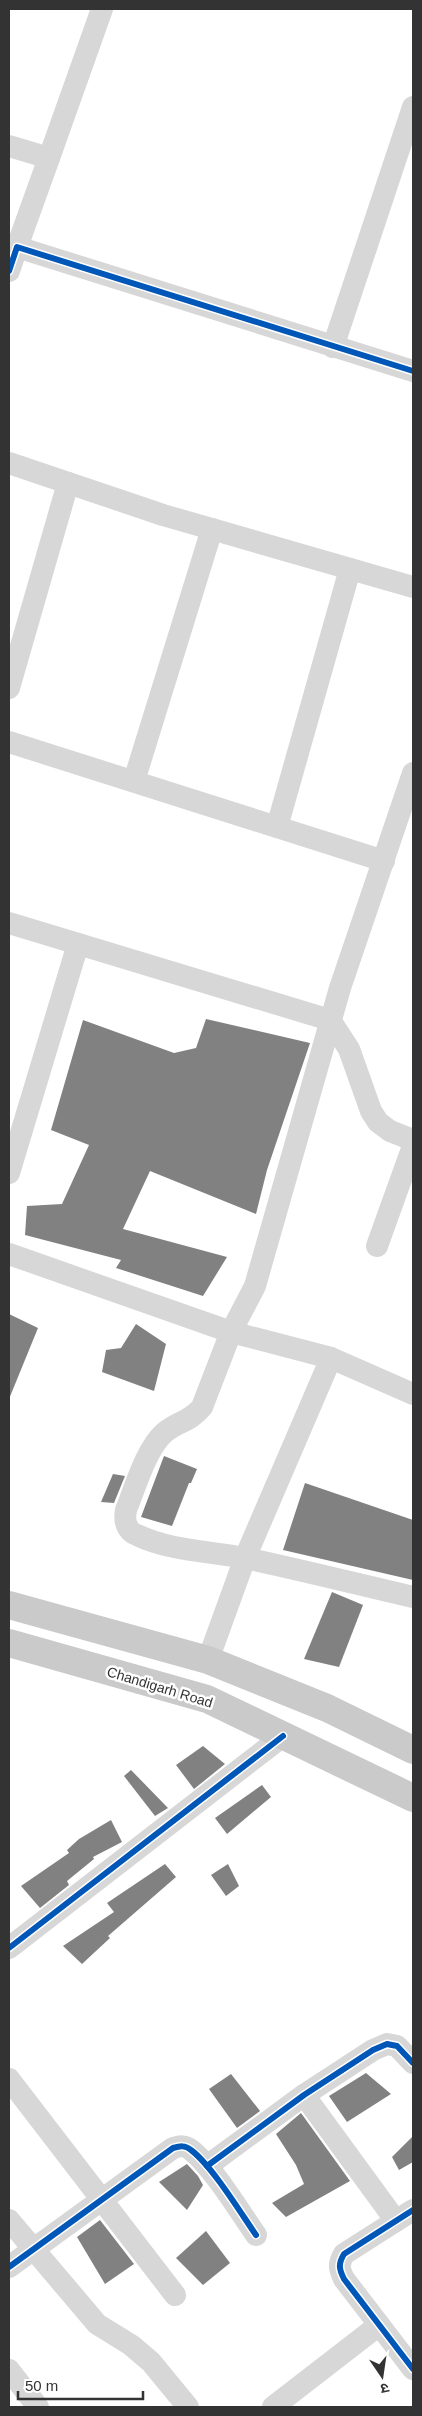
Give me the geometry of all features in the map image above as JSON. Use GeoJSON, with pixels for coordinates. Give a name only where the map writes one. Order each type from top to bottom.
{"type":"FeatureCollection","features":[{"type":"Feature","properties":{"kind":"main road"},"geometry":{"type":"LineString","coordinates":[[9,1605],[208,1660],[327,1708],[413,1750]]}},
{"type":"Feature","properties":{"kind":"main road","name":"Chandigarh Road"},"geometry":{"type":"LineString","coordinates":[[9,1643],[207,1699],[413,1798]]}},
{"type":"Feature","properties":{"kind":"street"},"geometry":{"type":"LineString","coordinates":[[9,271],[102,9]]}},
{"type":"Feature","properties":{"kind":"street"},"geometry":{"type":"LineString","coordinates":[[333,347],[413,107]]}},
{"type":"Feature","properties":{"kind":"street"},"geometry":{"type":"LineString","coordinates":[[9,146],[49,158]]}},
{"type":"Feature","properties":{"kind":"street"},"geometry":{"type":"LineString","coordinates":[[17,248],[413,371]]}},
{"type":"Feature","properties":{"kind":"street"},"geometry":{"type":"LineString","coordinates":[[9,463],[212,529],[413,587]]}},
{"type":"Feature","properties":{"kind":"street"},"geometry":{"type":"LineString","coordinates":[[9,688],[68,483]]}},
{"type":"Feature","properties":{"kind":"street"},"geometry":{"type":"LineString","coordinates":[[134,781],[212,529]]}},
{"type":"Feature","properties":{"kind":"street"},"geometry":{"type":"LineString","coordinates":[[277,827],[350,569]]}},
{"type":"Feature","properties":{"kind":"street"},"geometry":{"type":"LineString","coordinates":[[9,742],[384,861]]}},
{"type":"Feature","properties":{"kind":"street"},"geometry":{"type":"LineString","coordinates":[[413,773],[330,1020],[255,1286],[231,1332],[202,1408],[194,1418],[166,1431],[155,1442],[126,1510],[125,1518],[129,1530],[136,1535],[164,1544],[245,1558],[413,1597]]}},
{"type":"Feature","properties":{"kind":"street"},"geometry":{"type":"LineString","coordinates":[[9,923],[330,1020],[349,1048],[365,1098],[378,1122],[390,1131],[413,1140]]}},
{"type":"Feature","properties":{"kind":"street"},"geometry":{"type":"LineString","coordinates":[[9,1173],[78,944]]}},
{"type":"Feature","properties":{"kind":"street"},"geometry":{"type":"LineString","coordinates":[[377,1246],[413,1146]]}},
{"type":"Feature","properties":{"kind":"street"},"geometry":{"type":"LineString","coordinates":[[9,1254],[231,1332],[331,1358],[413,1394]]}},
{"type":"Feature","properties":{"kind":"street"},"geometry":{"type":"LineString","coordinates":[[208,1660],[245,1558],[331,1358]]}},
{"type":"Feature","properties":{"kind":"street"},"geometry":{"type":"LineString","coordinates":[[9,1948],[283,1736]]}},
{"type":"Feature","properties":{"kind":"street"},"geometry":{"type":"LineString","coordinates":[[207,2166],[304,2095],[373,2050],[387,2044],[397,2046],[413,2063]]}},
{"type":"Feature","properties":{"kind":"street"},"geometry":{"type":"LineString","coordinates":[[9,2079],[100,2200],[176,2295]]}},
{"type":"Feature","properties":{"kind":"street"},"geometry":{"type":"LineString","coordinates":[[304,2095],[404,2216],[344,2254],[340,2261],[340,2269],[344,2278],[413,2370]]}},
{"type":"Feature","properties":{"kind":"street"},"geometry":{"type":"LineString","coordinates":[[9,2266],[173,2148],[182,2146],[191,2149],[207,2166],[256,2235]]}},
{"type":"Feature","properties":{"kind":"street"},"geometry":{"type":"LineString","coordinates":[[9,2220],[98,2324],[132,2345],[151,2362],[188,2407]]}},
{"type":"Feature","properties":{"kind":"street"},"geometry":{"type":"LineString","coordinates":[[273,2407],[380,2325]]}},
{"type":"Feature","properties":{"kind":"street"},"geometry":{"type":"LineString","coordinates":[[9,2370],[38,2407]]}},
{"type":"Feature","properties":{"kind":"building"},"geometry":{"type":"Polygon","coordinates":[[[206,1019],[310,1043],[267,1170],[256,1214],[150,1171],[123,1229],[227,1257],[203,1296],[116,1268],[121,1260],[25,1235],[27,1206],[62,1204],[89,1145],[51,1130],[83,1020],[174,1053],[196,1048],[206,1019]]]}},
{"type":"Feature","properties":{"kind":"building"},"geometry":{"type":"Polygon","coordinates":[[[9,1314],[38,1328],[9,1399],[9,1314]]]}},
{"type":"Feature","properties":{"kind":"building"},"geometry":{"type":"Polygon","coordinates":[[[136,1324],[166,1344],[154,1391],[102,1372],[106,1350],[121,1348],[136,1324]]]}},
{"type":"Feature","properties":{"kind":"building"},"geometry":{"type":"Polygon","coordinates":[[[164,1456],[197,1469],[191,1483],[189,1483],[172,1526],[141,1517],[164,1456]]]}},
{"type":"Feature","properties":{"kind":"building"},"geometry":{"type":"Polygon","coordinates":[[[113,1474],[125,1476],[114,1503],[101,1502],[113,1474]]]}},
{"type":"Feature","properties":{"kind":"building"},"geometry":{"type":"Polygon","coordinates":[[[305,1483],[413,1520],[413,1580],[283,1550],[305,1483]]]}},
{"type":"Feature","properties":{"kind":"building"},"geometry":{"type":"Polygon","coordinates":[[[332,1592],[363,1605],[339,1667],[304,1659],[332,1592]]]}},
{"type":"Feature","properties":{"kind":"building"},"geometry":{"type":"Polygon","coordinates":[[[203,1746],[225,1764],[194,1789],[176,1765],[203,1746]]]}},
{"type":"Feature","properties":{"kind":"building"},"geometry":{"type":"Polygon","coordinates":[[[131,1770],[168,1808],[155,1816],[124,1776],[131,1770]]]}},
{"type":"Feature","properties":{"kind":"building"},"geometry":{"type":"Polygon","coordinates":[[[262,1785],[271,1797],[227,1834],[215,1818],[262,1785]]]}},
{"type":"Feature","properties":{"kind":"building"},"geometry":{"type":"Polygon","coordinates":[[[111,1820],[122,1842],[93,1857],[94,1859],[67,1881],[69,1885],[40,1908],[21,1886],[69,1853],[67,1850],[79,1839],[111,1820]]]}},
{"type":"Feature","properties":{"kind":"building"},"geometry":{"type":"Polygon","coordinates":[[[165,1864],[176,1877],[108,1936],[110,1938],[82,1964],[63,1946],[114,1912],[107,1903],[165,1864]]]}},
{"type":"Feature","properties":{"kind":"building"},"geometry":{"type":"Polygon","coordinates":[[[228,1864],[239,1886],[226,1896],[211,1875],[228,1864]]]}},
{"type":"Feature","properties":{"kind":"building"},"geometry":{"type":"Polygon","coordinates":[[[366,2073],[391,2094],[347,2122],[329,2096],[366,2073]]]}},
{"type":"Feature","properties":{"kind":"building"},"geometry":{"type":"Polygon","coordinates":[[[231,2074],[260,2111],[237,2128],[209,2089],[231,2074]]]}},
{"type":"Feature","properties":{"kind":"building"},"geometry":{"type":"Polygon","coordinates":[[[301,2113],[350,2181],[286,2217],[272,2203],[304,2184],[296,2165],[276,2134],[301,2113]]]}},
{"type":"Feature","properties":{"kind":"building"},"geometry":{"type":"Polygon","coordinates":[[[413,2136],[413,2162],[399,2170],[392,2157],[413,2136]]]}},
{"type":"Feature","properties":{"kind":"building"},"geometry":{"type":"Polygon","coordinates":[[[187,2164],[203,2185],[187,2210],[159,2182],[187,2164]]]}},
{"type":"Feature","properties":{"kind":"building"},"geometry":{"type":"Polygon","coordinates":[[[100,2220],[134,2264],[105,2284],[77,2237],[100,2220]]]}},
{"type":"Feature","properties":{"kind":"building"},"geometry":{"type":"Polygon","coordinates":[[[206,2231],[230,2263],[203,2285],[176,2258],[206,2231]]]}},
{"type":"Feature","properties":{"kind":"cycle path"},"geometry":{"type":"LineString","coordinates":[[9,271],[17,247],[413,371]]}},
{"type":"Feature","properties":{"kind":"cycle path"},"geometry":{"type":"LineString","coordinates":[[9,1948],[283,1736]]}},
{"type":"Feature","properties":{"kind":"cycle path"},"geometry":{"type":"LineString","coordinates":[[207,2166],[304,2095],[373,2050],[387,2044],[397,2046],[413,2063]]}},
{"type":"Feature","properties":{"kind":"cycle path"},"geometry":{"type":"LineString","coordinates":[[9,2267],[173,2148],[180,2146],[187,2147],[208,2167],[256,2235]]}},
{"type":"Feature","properties":{"kind":"cycle path"},"geometry":{"type":"LineString","coordinates":[[413,2210],[344,2254],[340,2267],[344,2279],[413,2369]]}}]}
